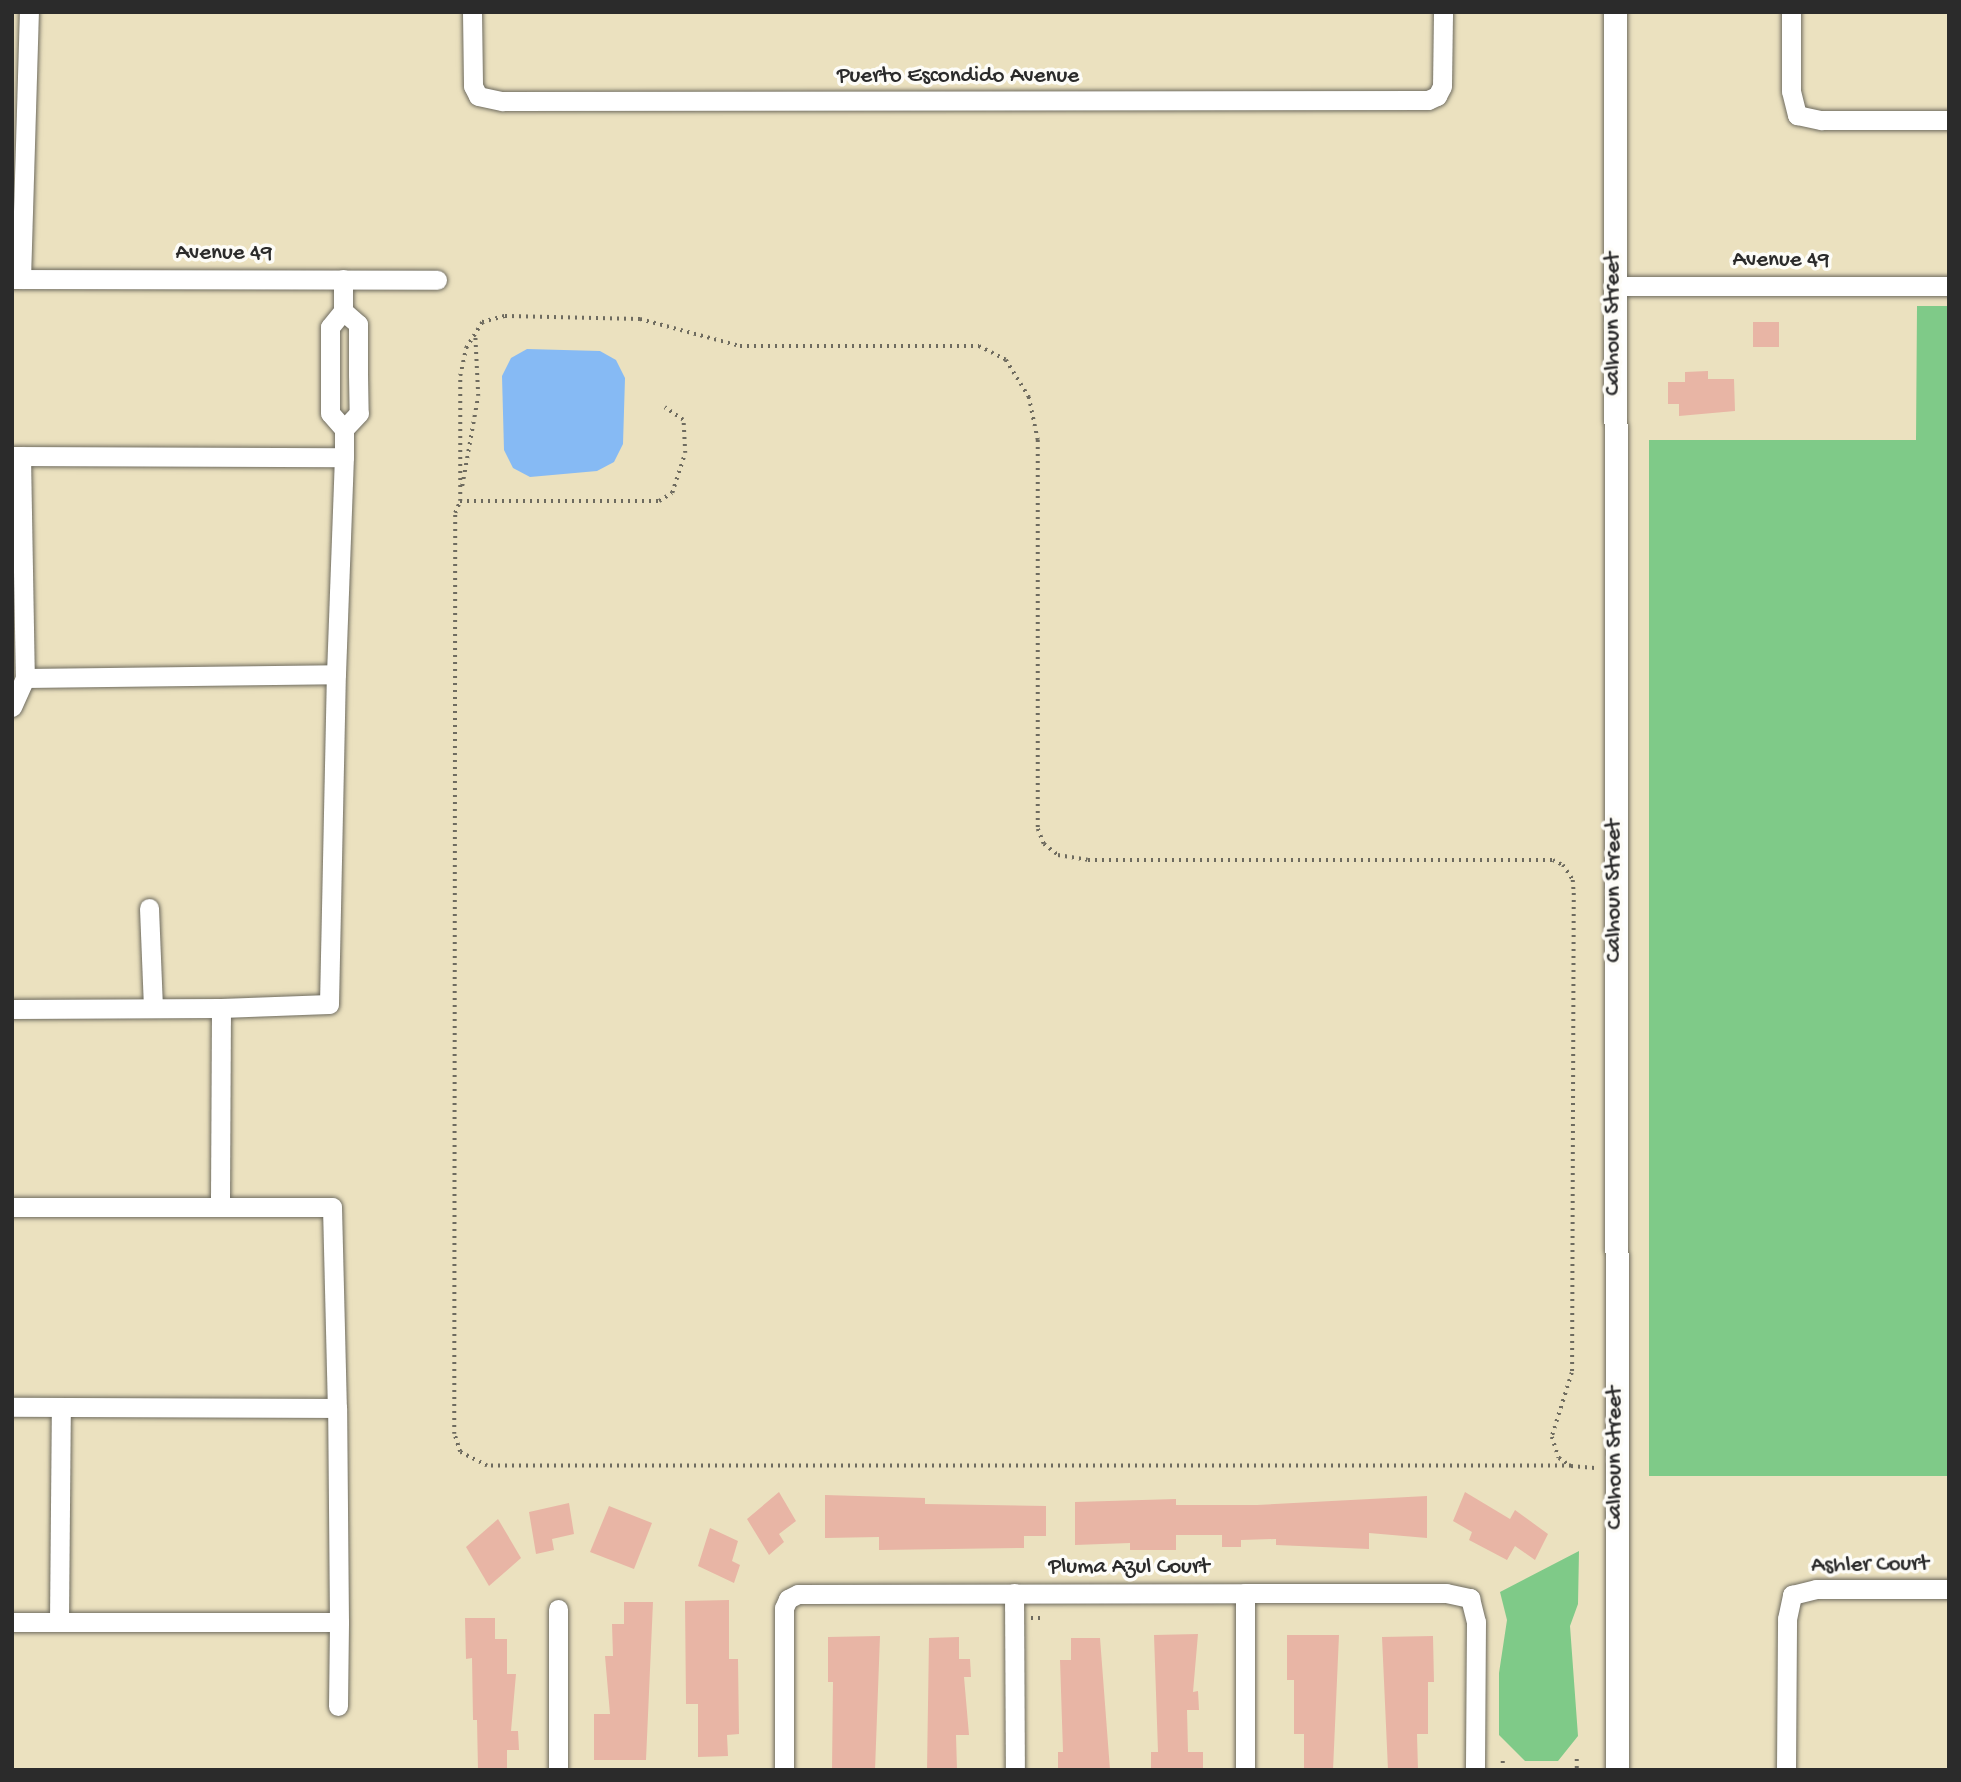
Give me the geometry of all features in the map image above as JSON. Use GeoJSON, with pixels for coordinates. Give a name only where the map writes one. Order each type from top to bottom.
{"type":"FeatureCollection","features":[{"type":"Feature","properties":{"kind":"street"},"geometry":{"type":"LineString","coordinates":[[17,279],[20,101],[29,12]]}},
{"type":"Feature","properties":{"kind":"street","name":"Puerto Escondido Avenue"},"geometry":{"type":"LineString","coordinates":[[472,12],[473,79],[478,96],[502,101],[1413,101],[1437,96],[1443,71],[1443,12]]}},
{"type":"Feature","properties":{"kind":"street","name":"Calhoun Street"},"geometry":{"type":"LineString","coordinates":[[1615,12],[1617,1770]]}},
{"type":"Feature","properties":{"kind":"street"},"geometry":{"type":"LineString","coordinates":[[1791,12],[1791,91],[1797,115],[1821,120],[1949,120]]}},
{"type":"Feature","properties":{"kind":"street","name":"Avenue 49"},"geometry":{"type":"LineString","coordinates":[[17,279],[437,281]]}},
{"type":"Feature","properties":{"kind":"street"},"geometry":{"type":"LineString","coordinates":[[12,1009],[221,1008],[329,1004],[344,457],[344,429],[330,413],[330,327],[343,312],[343,279]]}},
{"type":"Feature","properties":{"kind":"street","name":"Avenue 49"},"geometry":{"type":"LineString","coordinates":[[1614,286],[1949,286]]}},
{"type":"Feature","properties":{"kind":"street"},"geometry":{"type":"LineString","coordinates":[[343,312],[358,324],[359,413],[344,429]]}},
{"type":"Feature","properties":{"kind":"street"},"geometry":{"type":"LineString","coordinates":[[330,374],[358,374]]}},
{"type":"Feature","properties":{"kind":"street"},"geometry":{"type":"LineString","coordinates":[[12,707],[26,678],[17,456],[344,457]]}},
{"type":"Feature","properties":{"kind":"street"},"geometry":{"type":"LineString","coordinates":[[26,678],[336,674]]}},
{"type":"Feature","properties":{"kind":"street"},"geometry":{"type":"LineString","coordinates":[[149,908],[153,1008]]}},
{"type":"Feature","properties":{"kind":"street"},"geometry":{"type":"LineString","coordinates":[[220,1207],[221,1008]]}},
{"type":"Feature","properties":{"kind":"street"},"geometry":{"type":"LineString","coordinates":[[12,1207],[332,1207],[337,1408],[338,1706]]}},
{"type":"Feature","properties":{"kind":"street"},"geometry":{"type":"LineString","coordinates":[[12,1407],[337,1408]]}},
{"type":"Feature","properties":{"kind":"street"},"geometry":{"type":"LineString","coordinates":[[59,1622],[61,1408]]}},
{"type":"Feature","properties":{"kind":"street","name":"Ashler Court"},"geometry":{"type":"LineString","coordinates":[[1786,1770],[1787,1619],[1792,1595],[1816,1589],[1949,1590]]}},
{"type":"Feature","properties":{"kind":"street","name":"Pluma Azul Court"},"geometry":{"type":"LineString","coordinates":[[784,1770],[782,1623],[788,1598],[812,1593],[1446,1593],[1470,1598],[1476,1622],[1475,1770]]}},
{"type":"Feature","properties":{"kind":"street"},"geometry":{"type":"LineString","coordinates":[[1014,1593],[1015,1770]]}},
{"type":"Feature","properties":{"kind":"street"},"geometry":{"type":"LineString","coordinates":[[1245,1593],[1245,1770]]}},
{"type":"Feature","properties":{"kind":"street"},"geometry":{"type":"LineString","coordinates":[[558,1609],[558,1770]]}},
{"type":"Feature","properties":{"kind":"street"},"geometry":{"type":"LineString","coordinates":[[12,1622],[339,1622]]}},
{"type":"Feature","properties":{"kind":"path"},"geometry":{"type":"LineString","coordinates":[[460,501],[460,376],[466,348],[482,322],[505,316],[640,318],[740,346],[979,346],[1006,360],[1029,397],[1038,440],[1038,829],[1044,844],[1058,855],[1088,860],[1553,860],[1563,865],[1573,880],[1572,1373],[1552,1437],[1559,1458],[1571,1466]]}},
{"type":"Feature","properties":{"kind":"path"},"geometry":{"type":"LineString","coordinates":[[475,333],[478,396],[456,513],[454,1434],[460,1452],[486,1466],[1616,1468]]}},
{"type":"Feature","properties":{"kind":"path"},"geometry":{"type":"LineString","coordinates":[[460,501],[659,500],[672,493],[685,453],[683,420],[665,408]]}},
{"type":"Feature","properties":{"kind":"path"},"geometry":{"type":"LineString","coordinates":[[1577,1759],[1577,1770]]}},
{"type":"Feature","properties":{"kind":"path"},"geometry":{"type":"LineString","coordinates":[[1503,1761],[1503,1770]]}},
{"type":"Feature","properties":{"kind":"green space"},"geometry":{"type":"Polygon","coordinates":[[[1917,306],[1949,306],[1949,1476],[1649,1476],[1649,440],[1916,440],[1917,306]]]}},
{"type":"Feature","properties":{"kind":"green space"},"geometry":{"type":"Polygon","coordinates":[[[1579,1551],[1578,1604],[1570,1626],[1578,1736],[1558,1761],[1525,1761],[1499,1735],[1499,1673],[1507,1620],[1500,1592],[1579,1551]]]}},
{"type":"Feature","properties":{"kind":"water"},"geometry":{"type":"Polygon","coordinates":[[[527,349],[600,351],[616,360],[625,378],[623,444],[614,462],[597,471],[530,477],[513,468],[504,450],[502,376],[511,358],[527,349]]]}},
{"type":"Feature","properties":{"kind":"building"},"geometry":{"type":"Polygon","coordinates":[[[1753,322],[1779,322],[1779,347],[1753,347],[1753,322]]]}},
{"type":"Feature","properties":{"kind":"building"},"geometry":{"type":"Polygon","coordinates":[[[1708,371],[1708,379],[1734,379],[1735,411],[1679,416],[1679,404],[1668,404],[1668,382],[1685,382],[1685,372],[1708,371]]]}},
{"type":"Feature","properties":{"kind":"building"},"geometry":{"type":"Polygon","coordinates":[[[779,1492],[796,1521],[779,1534],[784,1542],[769,1555],[747,1519],[779,1492]]]}},
{"type":"Feature","properties":{"kind":"building"},"geometry":{"type":"Polygon","coordinates":[[[1465,1492],[1510,1519],[1515,1510],[1548,1534],[1535,1560],[1515,1546],[1507,1560],[1469,1540],[1472,1532],[1453,1521],[1465,1492]]]}},
{"type":"Feature","properties":{"kind":"building"},"geometry":{"type":"Polygon","coordinates":[[[825,1495],[925,1498],[925,1504],[1046,1506],[1046,1536],[1024,1536],[1024,1548],[879,1550],[879,1537],[825,1538],[825,1495]]]}},
{"type":"Feature","properties":{"kind":"building"},"geometry":{"type":"Polygon","coordinates":[[[1427,1496],[1427,1538],[1369,1533],[1369,1549],[1276,1545],[1276,1539],[1241,1540],[1241,1547],[1222,1547],[1222,1535],[1176,1535],[1176,1550],[1130,1550],[1130,1543],[1075,1545],[1075,1502],[1176,1499],[1176,1505],[1257,1505],[1427,1496]]]}},
{"type":"Feature","properties":{"kind":"building"},"geometry":{"type":"Polygon","coordinates":[[[569,1503],[574,1534],[552,1539],[554,1550],[536,1554],[529,1512],[569,1503]]]}},
{"type":"Feature","properties":{"kind":"building"},"geometry":{"type":"Polygon","coordinates":[[[609,1506],[652,1523],[634,1569],[590,1552],[609,1506]]]}},
{"type":"Feature","properties":{"kind":"building"},"geometry":{"type":"Polygon","coordinates":[[[498,1519],[521,1558],[489,1586],[466,1547],[498,1519]]]}},
{"type":"Feature","properties":{"kind":"building"},"geometry":{"type":"Polygon","coordinates":[[[710,1528],[738,1541],[732,1561],[740,1565],[734,1583],[698,1566],[710,1528]]]}},
{"type":"Feature","properties":{"kind":"building"},"geometry":{"type":"Polygon","coordinates":[[[729,1600],[729,1659],[738,1659],[739,1734],[727,1735],[728,1756],[698,1757],[698,1704],[686,1704],[685,1601],[729,1600]]]}},
{"type":"Feature","properties":{"kind":"building"},"geometry":{"type":"Polygon","coordinates":[[[624,1602],[653,1602],[646,1760],[594,1760],[594,1714],[610,1714],[605,1656],[613,1656],[612,1624],[624,1624],[624,1602]]]}},
{"type":"Feature","properties":{"kind":"building"},"geometry":{"type":"Polygon","coordinates":[[[465,1618],[495,1618],[495,1639],[507,1639],[507,1674],[516,1674],[511,1731],[518,1731],[519,1750],[507,1750],[507,1770],[478,1770],[477,1720],[473,1720],[472,1658],[466,1659],[465,1618]]]}},
{"type":"Feature","properties":{"kind":"building"},"geometry":{"type":"Polygon","coordinates":[[[1198,1634],[1193,1692],[1198,1691],[1199,1710],[1187,1710],[1188,1752],[1203,1752],[1203,1770],[1151,1770],[1151,1752],[1158,1752],[1154,1635],[1198,1634]]]}},
{"type":"Feature","properties":{"kind":"building"},"geometry":{"type":"Polygon","coordinates":[[[1287,1635],[1339,1635],[1333,1770],[1304,1770],[1304,1734],[1294,1734],[1294,1680],[1287,1680],[1287,1635]]]}},
{"type":"Feature","properties":{"kind":"building"},"geometry":{"type":"Polygon","coordinates":[[[880,1636],[875,1770],[832,1770],[833,1682],[828,1682],[828,1637],[880,1636]]]}},
{"type":"Feature","properties":{"kind":"building"},"geometry":{"type":"Polygon","coordinates":[[[1433,1636],[1434,1682],[1428,1682],[1428,1734],[1417,1734],[1418,1770],[1388,1770],[1382,1637],[1433,1636]]]}},
{"type":"Feature","properties":{"kind":"building"},"geometry":{"type":"Polygon","coordinates":[[[959,1637],[959,1659],[970,1659],[971,1677],[964,1677],[969,1735],[956,1735],[957,1770],[927,1770],[929,1638],[959,1637]]]}},
{"type":"Feature","properties":{"kind":"building"},"geometry":{"type":"Polygon","coordinates":[[[1071,1638],[1100,1638],[1110,1770],[1058,1770],[1058,1752],[1063,1752],[1060,1660],[1071,1660],[1071,1638]]]}}]}
